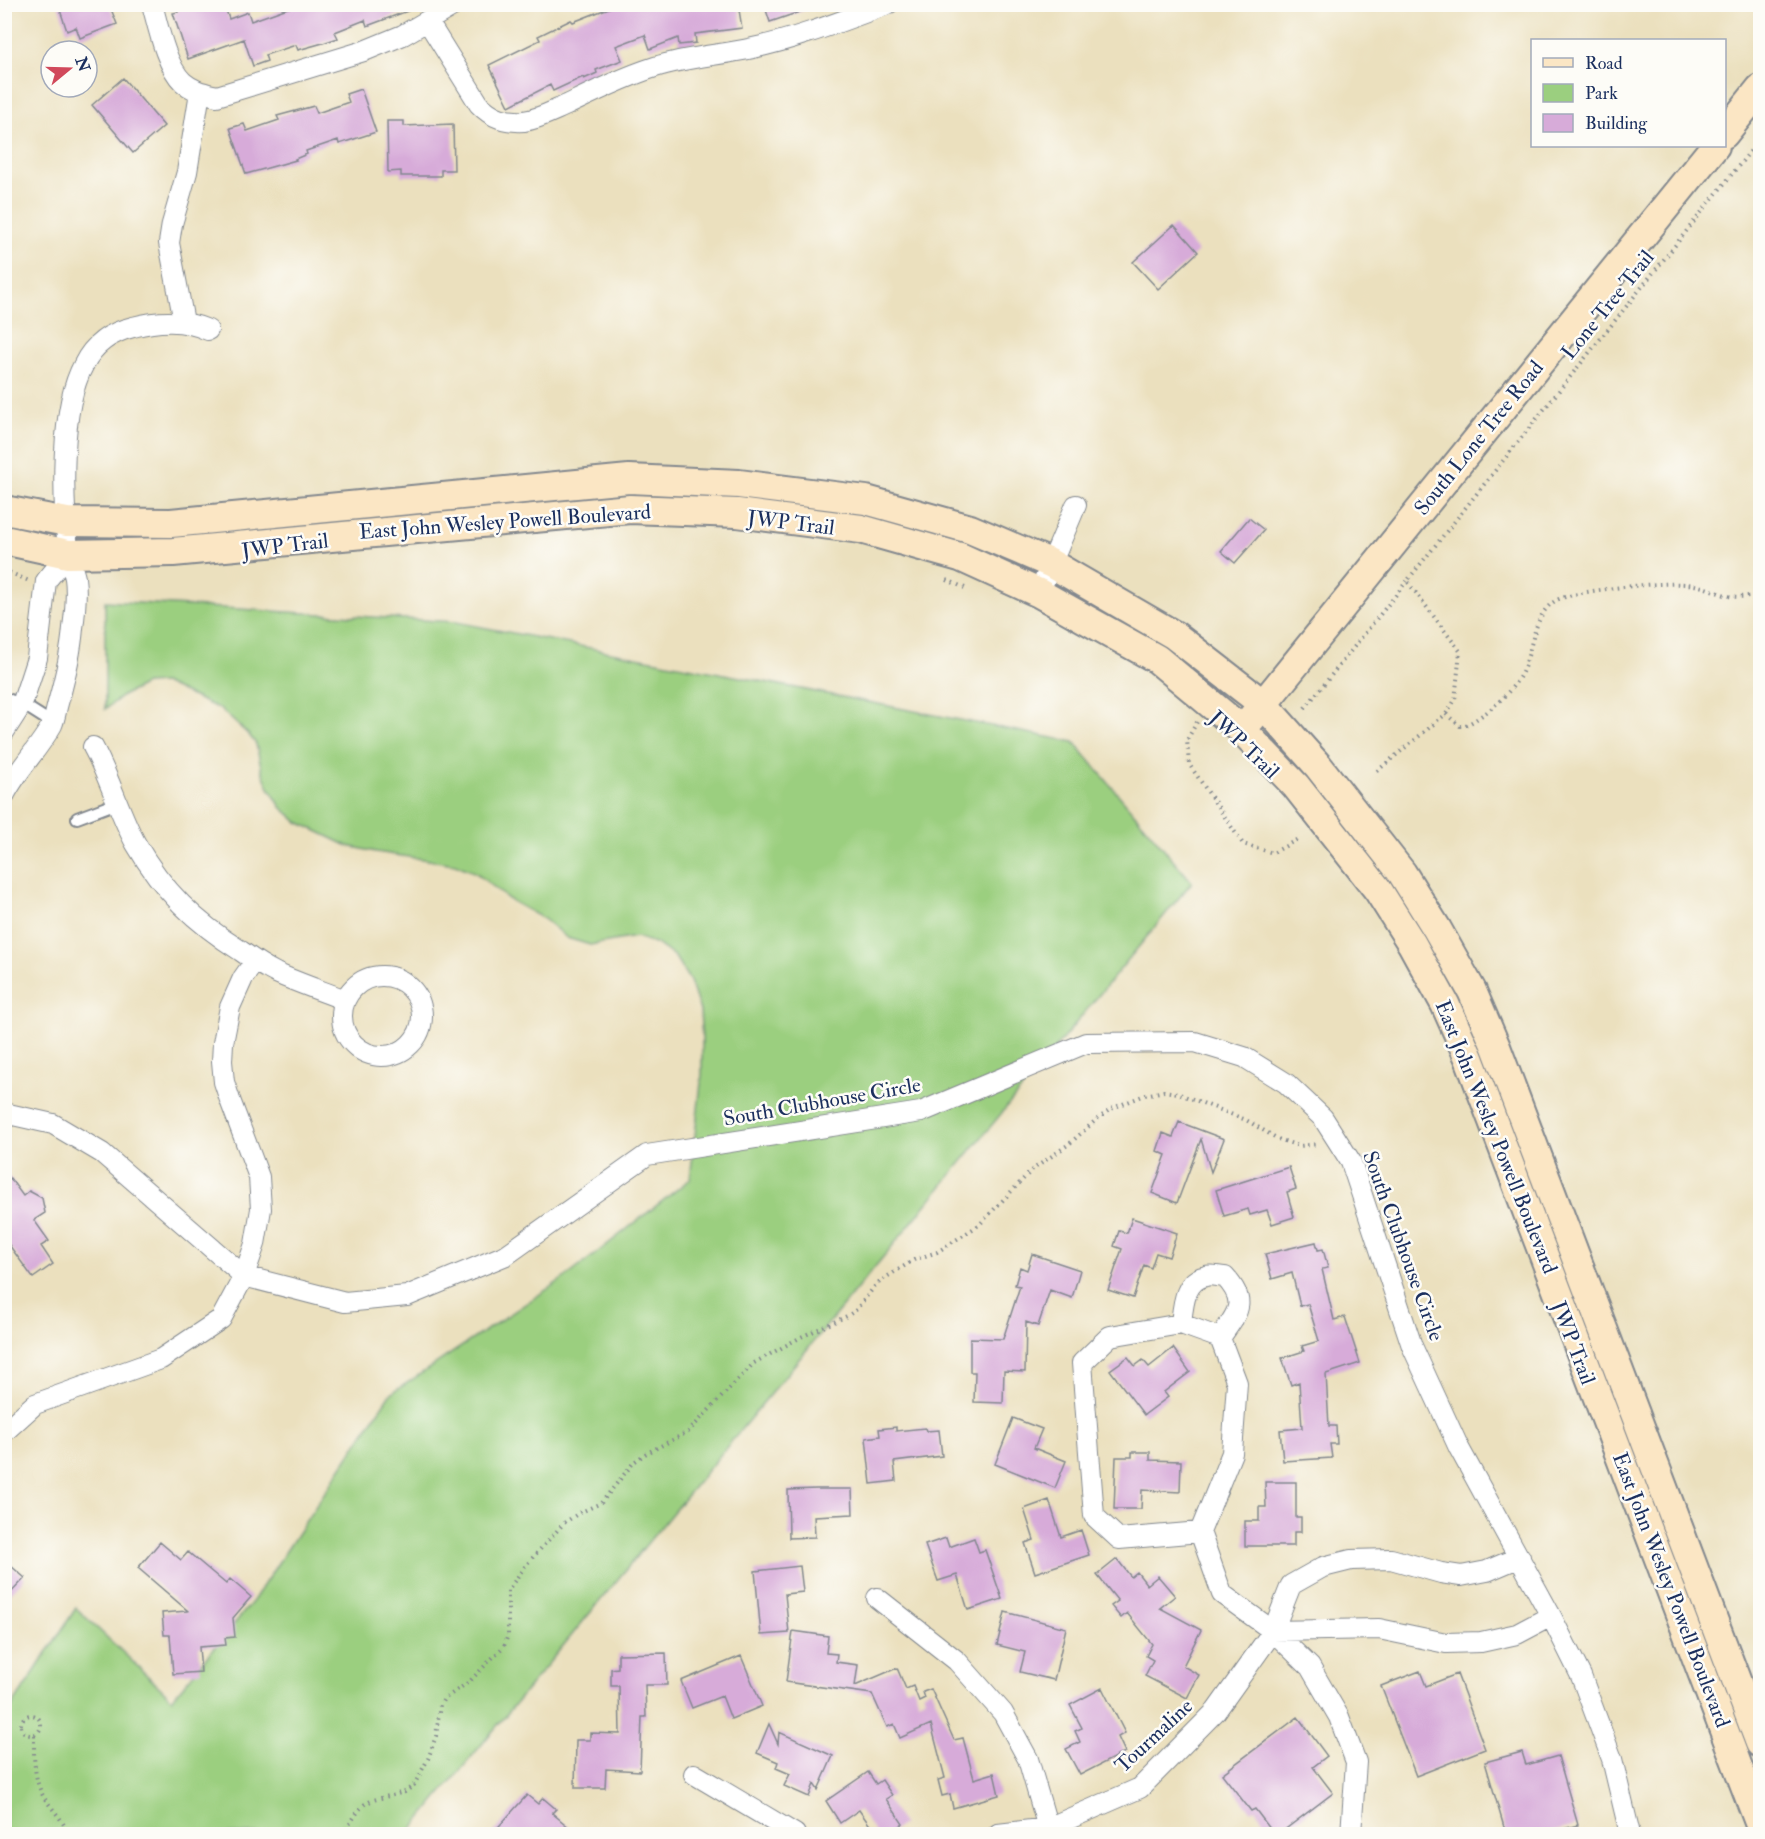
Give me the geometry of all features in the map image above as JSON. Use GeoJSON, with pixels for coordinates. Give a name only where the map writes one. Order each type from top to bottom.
{"type":"FeatureCollection","features":[{"type":"Feature","properties":{"kind":"main road"},"geometry":{"type":"LineString","coordinates":[[1726,133],[1761,89]]}},
{"type":"Feature","properties":{"kind":"main road","name":"South Lone Tree Road"},"geometry":{"type":"LineString","coordinates":[[1242,729],[1714,147]]}},
{"type":"Feature","properties":{"kind":"main road","name":"East John Wesley Powell Boulevard"},"geometry":{"type":"LineString","coordinates":[[4,510],[67,522],[171,523],[640,479],[739,484],[866,500],[970,529],[1050,563],[1174,635],[1263,704],[1318,767],[1402,873],[1472,991],[1496,1047],[1761,1743]]}},
{"type":"Feature","properties":{"kind":"main road","name":"East John Wesley Powell Boulevard"},"geometry":{"type":"LineString","coordinates":[[4,540],[68,554],[173,552],[630,509],[737,513],[861,529],[960,557],[1040,593],[1157,659],[1242,729],[1296,786],[1378,890],[1412,944],[1445,1004],[1469,1058],[1761,1826]]}},
{"type":"Feature","properties":{"kind":"street"},"geometry":{"type":"LineString","coordinates":[[152,4],[173,67],[183,81],[200,92],[217,96],[364,51],[403,35],[456,4]]}},
{"type":"Feature","properties":{"kind":"street"},"geometry":{"type":"LineString","coordinates":[[428,22],[479,104],[489,114],[500,119],[514,121],[539,117],[622,79],[654,68],[783,41],[888,4]]}},
{"type":"Feature","properties":{"kind":"street"},"geometry":{"type":"LineString","coordinates":[[184,322],[170,243],[172,224],[187,172],[200,92]]}},
{"type":"Feature","properties":{"kind":"street"},"geometry":{"type":"LineString","coordinates":[[4,796],[52,723],[66,673],[74,626],[75,579],[68,554],[64,449],[73,392],[84,363],[98,345],[119,331],[159,322],[184,322],[208,330]]}},
{"type":"Feature","properties":{"kind":"street"},"geometry":{"type":"LineString","coordinates":[[1040,593],[1050,563],[1076,506]]}},
{"type":"Feature","properties":{"kind":"street"},"geometry":{"type":"LineString","coordinates":[[4,732],[13,701],[37,658],[46,581],[68,554]]}},
{"type":"Feature","properties":{"kind":"street"},"geometry":{"type":"LineString","coordinates":[[93,747],[135,842],[172,897],[202,924],[255,961],[275,972],[345,1000]]}},
{"type":"Feature","properties":{"kind":"street"},"geometry":{"type":"LineString","coordinates":[[4,1432],[34,1404],[161,1359],[221,1319],[244,1276],[259,1225],[261,1192],[254,1161],[227,1091],[222,1061],[230,1007],[243,978],[255,961]]}},
{"type":"Feature","properties":{"kind":"street"},"geometry":{"type":"LineString","coordinates":[[376,977],[399,979],[408,985],[420,1004],[423,1015],[417,1038],[408,1047],[395,1053],[370,1055],[361,1051],[351,1042],[345,1030],[342,1007],[345,1000],[354,987],[364,981],[376,977]]}},
{"type":"Feature","properties":{"kind":"street","name":"South Clubhouse Circle"},"geometry":{"type":"LineString","coordinates":[[4,1113],[53,1124],[102,1153],[244,1276],[345,1302],[407,1296],[506,1255],[647,1155],[921,1112],[1086,1043],[1195,1041],[1245,1057],[1286,1083],[1323,1118],[1351,1162],[1412,1346],[1458,1448],[1520,1557],[1581,1676],[1612,1760],[1630,1834]]}},
{"type":"Feature","properties":{"kind":"street"},"geometry":{"type":"LineString","coordinates":[[1181,1324],[1184,1299],[1191,1284],[1205,1276],[1225,1277],[1238,1291],[1239,1311],[1220,1338]]}},
{"type":"Feature","properties":{"kind":"street"},"geometry":{"type":"LineString","coordinates":[[1200,1532],[1119,1539],[1094,1516],[1082,1363],[1110,1336],[1181,1324],[1220,1338],[1237,1383],[1232,1453],[1200,1532],[1222,1593],[1273,1631],[1310,1667],[1340,1717],[1356,1762],[1351,1834]]}},
{"type":"Feature","properties":{"kind":"street","name":"Tourmaline"},"geometry":{"type":"LineString","coordinates":[[998,1834],[1048,1828],[1140,1788],[1216,1710],[1273,1631],[1291,1586],[1323,1567],[1351,1560],[1391,1559],[1441,1573],[1461,1576],[1487,1571],[1520,1557]]}},
{"type":"Feature","properties":{"kind":"street"},"geometry":{"type":"LineString","coordinates":[[877,1598],[957,1661],[1004,1713],[1028,1759],[1048,1828]]}},
{"type":"Feature","properties":{"kind":"street"},"geometry":{"type":"LineString","coordinates":[[1273,1631],[1379,1629],[1446,1643],[1481,1642],[1517,1634],[1551,1616]]}},
{"type":"Feature","properties":{"kind":"street"},"geometry":{"type":"LineString","coordinates":[[694,1774],[795,1834]]}},
{"type":"Feature","properties":{"kind":"lane"},"geometry":{"type":"LineString","coordinates":[[13,701],[52,723]]}},
{"type":"Feature","properties":{"kind":"lane"},"geometry":{"type":"LineString","coordinates":[[77,818],[117,803]]}},
{"type":"Feature","properties":{"kind":"path","name":"Lone Tree Trail"},"geometry":{"type":"LineString","coordinates":[[1305,708],[1761,139]]}},
{"type":"Feature","properties":{"kind":"path"},"geometry":{"type":"LineString","coordinates":[[4,570],[31,582]]}},
{"type":"Feature","properties":{"kind":"path"},"geometry":{"type":"LineString","coordinates":[[941,578],[972,591]]}},
{"type":"Feature","properties":{"kind":"path"},"geometry":{"type":"LineString","coordinates":[[1377,771],[1446,714],[1455,700],[1460,651],[1407,581]]}},
{"type":"Feature","properties":{"kind":"path"},"geometry":{"type":"LineString","coordinates":[[1446,714],[1460,726],[1467,725],[1494,707],[1522,673],[1544,610],[1566,596],[1670,582],[1694,585],[1729,596],[1761,594]]}},
{"type":"Feature","properties":{"kind":"path","name":"JWP Trail"},"geometry":{"type":"LineString","coordinates":[[1206,729],[1197,721],[1187,740],[1189,764],[1243,844],[1273,853],[1298,839]]}},
{"type":"Feature","properties":{"kind":"path"},"geometry":{"type":"LineString","coordinates":[[343,1834],[365,1804],[405,1792],[414,1785],[428,1759],[436,1736],[440,1705],[444,1699],[469,1682],[504,1646],[509,1628],[508,1590],[526,1565],[564,1523],[579,1513],[602,1503],[634,1462],[688,1432],[754,1363],[801,1337],[847,1316],[855,1311],[875,1286],[885,1278],[914,1260],[937,1252],[979,1225],[1032,1170],[1069,1144],[1096,1120],[1113,1108],[1145,1095],[1164,1091],[1177,1093],[1245,1120],[1278,1139],[1299,1146],[1311,1146],[1323,1142]]}},
{"type":"Feature","properties":{"kind":"path"},"geometry":{"type":"LineString","coordinates":[[27,1715],[37,1716],[41,1722],[40,1731],[34,1735],[24,1733],[21,1727],[22,1720],[27,1715]]}},
{"type":"Feature","properties":{"kind":"path"},"geometry":{"type":"LineString","coordinates":[[34,1735],[33,1761],[36,1777],[44,1797],[67,1832],[73,1834]]}},
{"type":"Feature","properties":{"kind":"green space"},"geometry":{"type":"Polygon","coordinates":[[[105,601],[456,622],[1074,742],[1192,882],[408,1834],[5,1834],[5,1717],[76,1608],[172,1699],[253,1601],[389,1395],[570,1274],[690,1179],[702,1074],[700,1011],[690,981],[675,957],[657,944],[636,937],[590,945],[567,938],[544,919],[508,899],[476,873],[455,864],[348,846],[298,822],[281,807],[269,788],[262,771],[256,744],[220,709],[163,683],[146,684],[124,695],[105,709],[105,601]]]}},
{"type":"Feature","properties":{"kind":"building"},"geometry":{"type":"Polygon","coordinates":[[[58,4],[109,4],[117,24],[80,38],[76,27],[67,31],[58,4]]]}},
{"type":"Feature","properties":{"kind":"building"},"geometry":{"type":"Polygon","coordinates":[[[175,4],[224,4],[229,19],[248,12],[251,21],[299,4],[421,6],[367,26],[365,20],[335,32],[338,38],[323,43],[298,50],[296,45],[265,55],[267,61],[253,66],[244,39],[188,59],[173,13],[178,12],[175,4]]]}},
{"type":"Feature","properties":{"kind":"building"},"geometry":{"type":"Polygon","coordinates":[[[619,4],[738,4],[742,28],[695,34],[696,43],[679,45],[678,38],[650,49],[645,35],[616,46],[622,60],[553,91],[550,85],[509,106],[489,65],[540,40],[538,36],[571,20],[573,22],[619,4]]]}},
{"type":"Feature","properties":{"kind":"building"},"geometry":{"type":"Polygon","coordinates":[[[764,4],[813,4],[814,7],[770,22],[764,4]]]}},
{"type":"Feature","properties":{"kind":"building"},"geometry":{"type":"Polygon","coordinates":[[[123,78],[164,126],[133,153],[92,105],[123,78]]]}},
{"type":"Feature","properties":{"kind":"building"},"geometry":{"type":"Polygon","coordinates":[[[361,89],[376,132],[339,144],[338,140],[306,151],[307,154],[296,160],[246,174],[230,128],[244,124],[247,131],[279,120],[277,116],[314,106],[317,113],[349,102],[346,94],[361,89]]]}},
{"type":"Feature","properties":{"kind":"building"},"geometry":{"type":"Polygon","coordinates":[[[387,121],[404,121],[404,126],[453,124],[454,170],[441,170],[441,176],[401,176],[401,171],[388,172],[387,121]]]}},
{"type":"Feature","properties":{"kind":"building"},"geometry":{"type":"Polygon","coordinates":[[[1174,225],[1198,252],[1158,289],[1133,262],[1174,225]]]}},
{"type":"Feature","properties":{"kind":"building"},"geometry":{"type":"Polygon","coordinates":[[[1249,518],[1264,530],[1235,563],[1221,551],[1249,518]]]}},
{"type":"Feature","properties":{"kind":"building"},"geometry":{"type":"Polygon","coordinates":[[[1179,1122],[1224,1139],[1211,1172],[1201,1139],[1177,1203],[1152,1193],[1166,1155],[1157,1151],[1163,1133],[1173,1137],[1179,1122]]]}},
{"type":"Feature","properties":{"kind":"building"},"geometry":{"type":"Polygon","coordinates":[[[1289,1167],[1296,1189],[1287,1192],[1294,1217],[1272,1224],[1267,1210],[1250,1215],[1248,1209],[1224,1216],[1216,1190],[1289,1167]]]}},
{"type":"Feature","properties":{"kind":"building"},"geometry":{"type":"Polygon","coordinates":[[[4,1170],[23,1196],[29,1191],[42,1198],[45,1213],[34,1220],[49,1241],[41,1246],[53,1264],[33,1278],[4,1238],[4,1170]]]}},
{"type":"Feature","properties":{"kind":"building"},"geometry":{"type":"Polygon","coordinates":[[[1132,1218],[1177,1233],[1169,1257],[1156,1253],[1151,1268],[1144,1265],[1133,1298],[1108,1290],[1122,1249],[1114,1246],[1119,1231],[1127,1233],[1132,1218]]]}},
{"type":"Feature","properties":{"kind":"building"},"geometry":{"type":"Polygon","coordinates":[[[1316,1242],[1318,1250],[1323,1249],[1328,1268],[1322,1269],[1334,1320],[1345,1317],[1360,1363],[1326,1374],[1329,1426],[1336,1426],[1337,1444],[1330,1444],[1332,1458],[1283,1461],[1280,1430],[1302,1428],[1299,1382],[1291,1385],[1282,1358],[1304,1351],[1302,1346],[1319,1341],[1308,1304],[1300,1306],[1292,1273],[1272,1279],[1265,1254],[1316,1242]]]}},
{"type":"Feature","properties":{"kind":"building"},"geometry":{"type":"Polygon","coordinates":[[[1032,1254],[1080,1270],[1072,1298],[1050,1290],[1038,1326],[1026,1322],[1025,1372],[1004,1371],[1003,1403],[974,1402],[975,1372],[970,1372],[970,1338],[1003,1339],[1020,1286],[1015,1285],[1020,1267],[1027,1270],[1032,1254]]]}},
{"type":"Feature","properties":{"kind":"building"},"geometry":{"type":"Polygon","coordinates":[[[1173,1348],[1190,1372],[1164,1392],[1168,1397],[1144,1415],[1110,1370],[1128,1357],[1135,1366],[1143,1360],[1149,1367],[1173,1348]]]}},
{"type":"Feature","properties":{"kind":"building"},"geometry":{"type":"Polygon","coordinates":[[[1013,1418],[1042,1429],[1034,1448],[1066,1461],[1055,1488],[995,1464],[1013,1418]]]}},
{"type":"Feature","properties":{"kind":"building"},"geometry":{"type":"Polygon","coordinates":[[[896,1427],[896,1431],[925,1428],[926,1431],[939,1430],[942,1456],[894,1462],[896,1481],[871,1484],[866,1438],[880,1436],[879,1429],[896,1427]]]}},
{"type":"Feature","properties":{"kind":"building"},"geometry":{"type":"Polygon","coordinates":[[[1132,1452],[1150,1452],[1150,1460],[1181,1461],[1180,1492],[1142,1490],[1141,1509],[1114,1509],[1116,1457],[1132,1457],[1132,1452]]]}},
{"type":"Feature","properties":{"kind":"building"},"geometry":{"type":"Polygon","coordinates":[[[1265,1482],[1296,1482],[1296,1517],[1301,1517],[1301,1532],[1294,1532],[1294,1546],[1245,1546],[1245,1521],[1259,1521],[1259,1507],[1266,1507],[1265,1482]]]}},
{"type":"Feature","properties":{"kind":"building"},"geometry":{"type":"Polygon","coordinates":[[[852,1489],[853,1514],[814,1516],[815,1537],[789,1538],[788,1490],[852,1489]]]}},
{"type":"Feature","properties":{"kind":"building"},"geometry":{"type":"Polygon","coordinates":[[[1049,1500],[1061,1537],[1081,1530],[1089,1555],[1035,1573],[1025,1543],[1034,1540],[1024,1509],[1049,1500]]]}},
{"type":"Feature","properties":{"kind":"building"},"geometry":{"type":"Polygon","coordinates":[[[946,1538],[949,1547],[974,1538],[979,1552],[985,1550],[1002,1599],[968,1610],[957,1575],[938,1581],[925,1545],[946,1538]]]}},
{"type":"Feature","properties":{"kind":"building"},"geometry":{"type":"Polygon","coordinates":[[[160,1542],[181,1560],[188,1552],[226,1584],[230,1579],[251,1597],[233,1618],[235,1637],[225,1638],[226,1645],[199,1647],[201,1672],[173,1674],[170,1635],[164,1635],[162,1613],[188,1611],[138,1568],[160,1542]]]}},
{"type":"Feature","properties":{"kind":"building"},"geometry":{"type":"Polygon","coordinates":[[[1117,1559],[1131,1577],[1137,1572],[1147,1585],[1158,1576],[1175,1596],[1160,1608],[1201,1630],[1183,1666],[1199,1675],[1187,1698],[1145,1676],[1153,1660],[1146,1656],[1152,1644],[1127,1613],[1121,1618],[1111,1606],[1118,1601],[1097,1575],[1117,1559]]]}},
{"type":"Feature","properties":{"kind":"building"},"geometry":{"type":"Polygon","coordinates":[[[4,1560],[25,1578],[4,1600],[4,1560]]]}},
{"type":"Feature","properties":{"kind":"building"},"geometry":{"type":"Polygon","coordinates":[[[800,1566],[803,1592],[785,1594],[789,1633],[761,1635],[755,1571],[800,1566]]]}},
{"type":"Feature","properties":{"kind":"building"},"geometry":{"type":"Polygon","coordinates":[[[1005,1612],[1066,1628],[1054,1680],[1020,1672],[1025,1652],[997,1645],[1005,1612]]]}},
{"type":"Feature","properties":{"kind":"building"},"geometry":{"type":"Polygon","coordinates":[[[793,1631],[828,1636],[826,1653],[837,1654],[836,1662],[858,1665],[855,1686],[897,1668],[906,1689],[913,1686],[919,1701],[925,1698],[923,1692],[931,1689],[954,1740],[963,1738],[974,1779],[994,1773],[999,1795],[953,1808],[950,1794],[942,1796],[938,1780],[945,1778],[931,1724],[900,1738],[894,1724],[887,1727],[872,1694],[786,1682],[793,1631]]]}},
{"type":"Feature","properties":{"kind":"building"},"geometry":{"type":"Polygon","coordinates":[[[666,1653],[667,1685],[645,1685],[646,1717],[642,1717],[640,1771],[606,1769],[605,1788],[575,1788],[576,1740],[590,1740],[590,1733],[620,1734],[619,1686],[611,1686],[611,1669],[618,1668],[618,1654],[666,1653]]]}},
{"type":"Feature","properties":{"kind":"building"},"geometry":{"type":"Polygon","coordinates":[[[741,1656],[762,1706],[731,1719],[722,1696],[692,1708],[681,1681],[741,1656]]]}},
{"type":"Feature","properties":{"kind":"building"},"geometry":{"type":"Polygon","coordinates":[[[1420,1671],[1426,1686],[1457,1674],[1485,1749],[1416,1776],[1381,1686],[1420,1671]]]}},
{"type":"Feature","properties":{"kind":"building"},"geometry":{"type":"Polygon","coordinates":[[[1102,1688],[1125,1733],[1118,1737],[1125,1752],[1080,1775],[1066,1749],[1080,1742],[1075,1731],[1082,1728],[1070,1705],[1102,1688]]]}},
{"type":"Feature","properties":{"kind":"building"},"geometry":{"type":"Polygon","coordinates":[[[1298,1717],[1327,1756],[1313,1767],[1333,1793],[1279,1834],[1274,1834],[1255,1809],[1251,1811],[1222,1774],[1298,1717]]]}},
{"type":"Feature","properties":{"kind":"building"},"geometry":{"type":"Polygon","coordinates":[[[769,1724],[778,1744],[779,1732],[833,1756],[818,1790],[814,1784],[809,1797],[784,1786],[790,1774],[776,1768],[778,1762],[757,1753],[769,1724]]]}},
{"type":"Feature","properties":{"kind":"building"},"geometry":{"type":"Polygon","coordinates":[[[1522,1752],[1526,1765],[1558,1756],[1578,1825],[1545,1834],[1506,1834],[1485,1762],[1522,1752]]]}},
{"type":"Feature","properties":{"kind":"building"},"geometry":{"type":"Polygon","coordinates":[[[868,1772],[876,1784],[882,1780],[892,1795],[886,1799],[903,1824],[888,1834],[876,1834],[859,1810],[840,1823],[826,1801],[868,1772]]]}},
{"type":"Feature","properties":{"kind":"building"},"geometry":{"type":"Polygon","coordinates":[[[527,1795],[538,1804],[543,1798],[556,1809],[552,1813],[577,1834],[492,1834],[527,1795]]]}}]}
